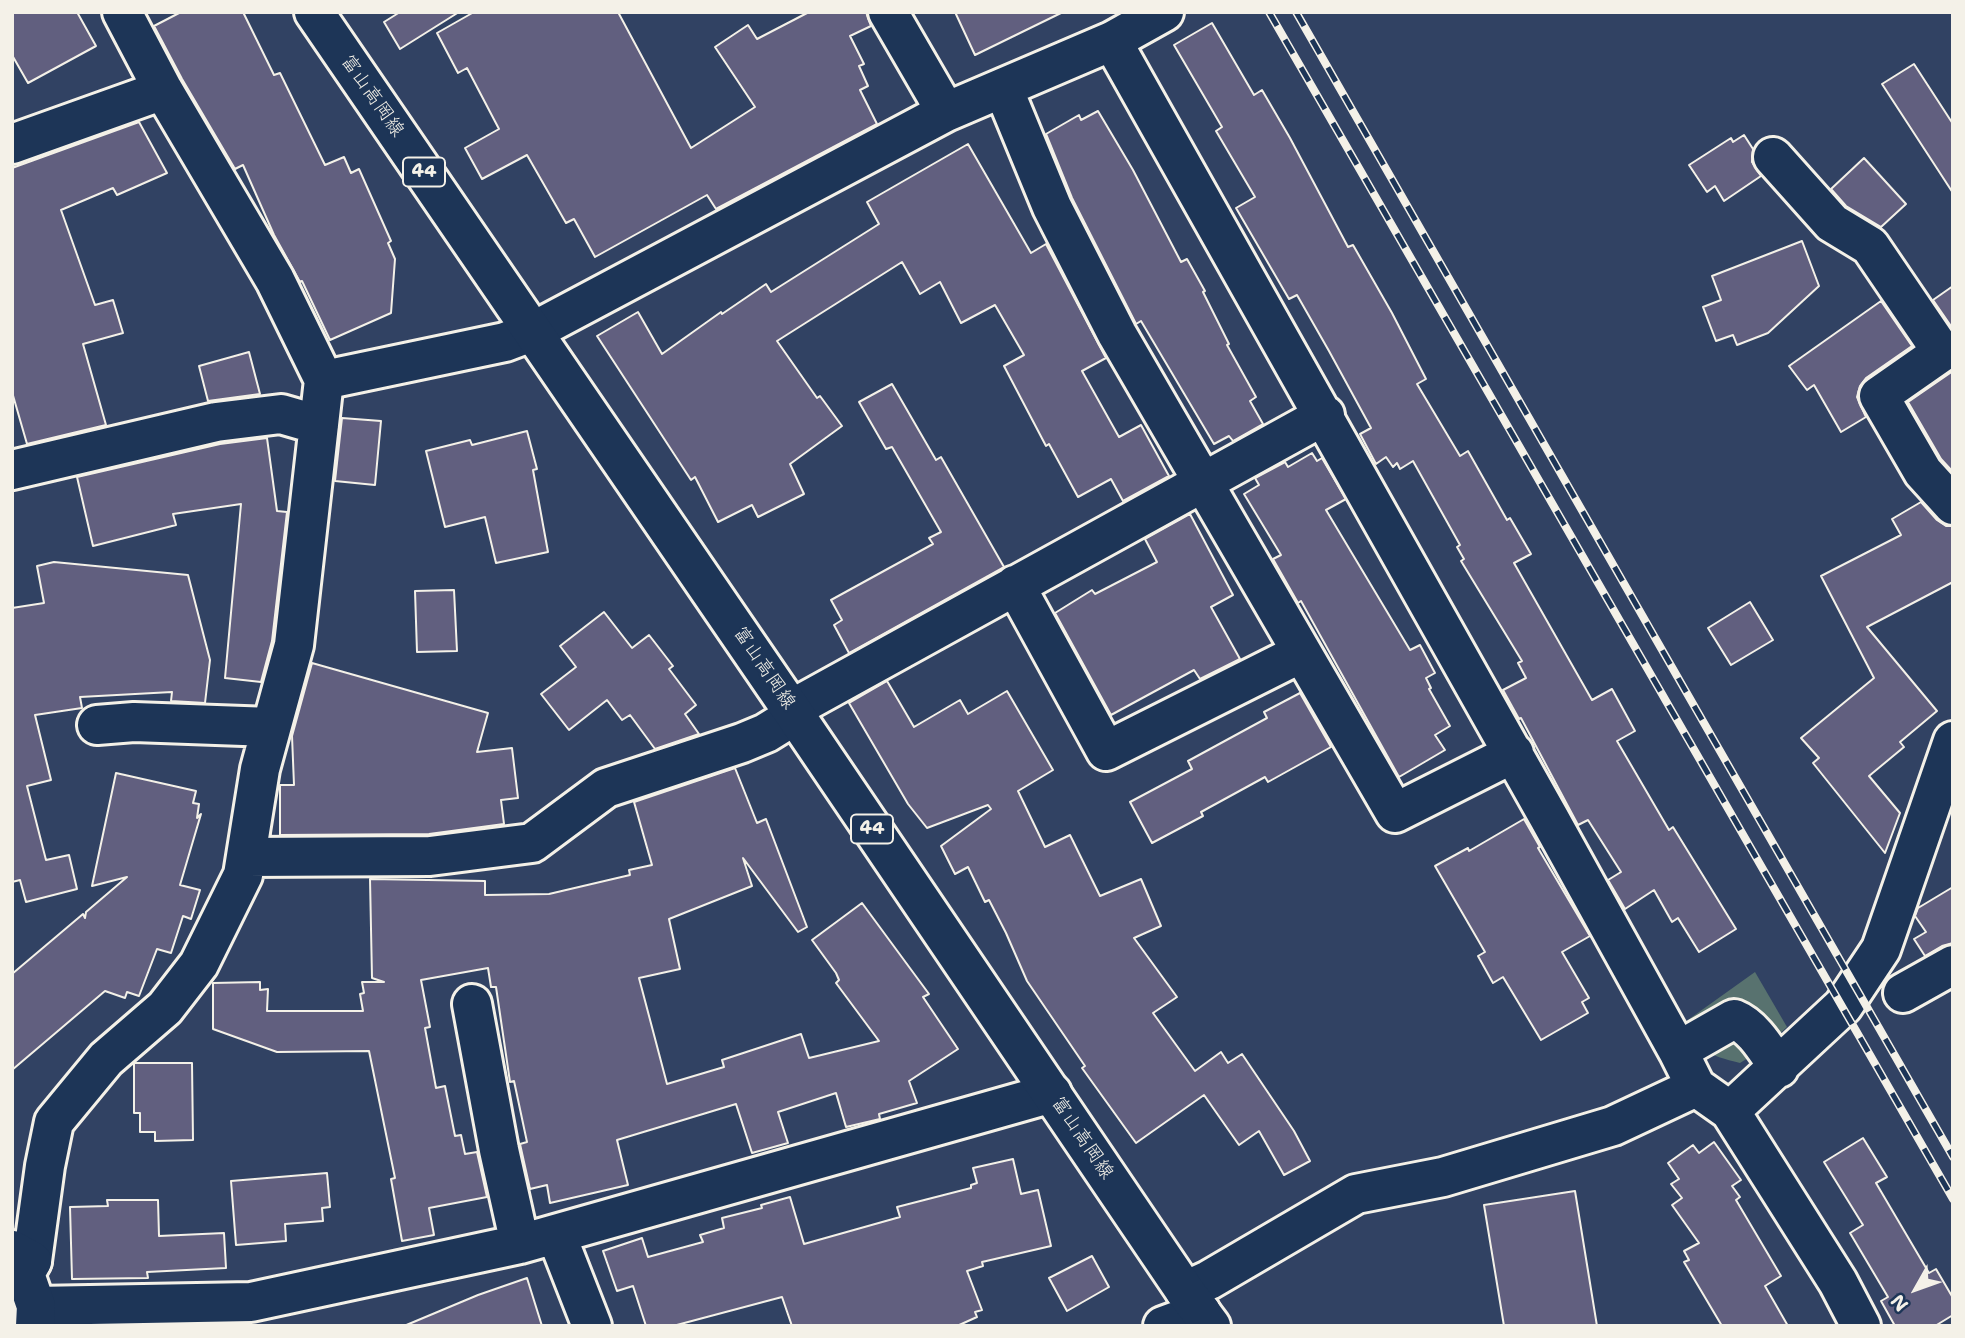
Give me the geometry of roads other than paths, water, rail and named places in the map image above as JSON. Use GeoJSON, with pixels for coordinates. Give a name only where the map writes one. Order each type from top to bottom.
{"type":"FeatureCollection","features":[{"type":"Feature","properties":{"kind":"street"},"geometry":{"type":"LineString","coordinates":[[122,12],[163,90],[275,280],[324,380],[294,645],[260,769],[243,875],[199,964],[165,1007],[106,1059],[54,1122],[22,1256],[35,1316],[251,1302],[272,1312],[1052,1093]]}},
{"type":"Feature","properties":{"kind":"street","name":"富山高岡線"},"geometry":{"type":"LineString","coordinates":[[314,12],[1199,1310]]}},
{"type":"Feature","properties":{"kind":"street"},"geometry":{"type":"LineString","coordinates":[[888,12],[946,112]]}},
{"type":"Feature","properties":{"kind":"street"},"geometry":{"type":"LineString","coordinates":[[324,380],[505,342],[534,331],[946,112],[1112,41],[1164,12]]}},
{"type":"Feature","properties":{"kind":"street"},"geometry":{"type":"LineString","coordinates":[[1112,41],[1514,753],[1696,1087],[1731,1111],[1838,1282],[1861,1326]]}},
{"type":"Feature","properties":{"kind":"street"},"geometry":{"type":"LineString","coordinates":[[1003,88],[1052,207],[1117,334],[1395,813],[1514,753]]}},
{"type":"Feature","properties":{"kind":"street"},"geometry":{"type":"LineString","coordinates":[[12,144],[163,90]]}},
{"type":"Feature","properties":{"kind":"street"},"geometry":{"type":"LineString","coordinates":[[1773,157],[1832,223],[1870,246],[1942,352],[1879,396],[1923,472],[1953,505]]}},
{"type":"Feature","properties":{"kind":"street"},"geometry":{"type":"LineString","coordinates":[[12,470],[216,422],[281,414],[319,425]]}},
{"type":"Feature","properties":{"kind":"street"},"geometry":{"type":"LineString","coordinates":[[246,857],[430,856],[532,843],[606,788],[766,733],[793,712],[1015,585],[1325,415]]}},
{"type":"Feature","properties":{"kind":"street"},"geometry":{"type":"LineString","coordinates":[[1015,585],[1105,751],[1301,653]]}},
{"type":"Feature","properties":{"kind":"street"},"geometry":{"type":"LineString","coordinates":[[97,725],[134,722],[271,727]]}},
{"type":"Feature","properties":{"kind":"street"},"geometry":{"type":"LineString","coordinates":[[1731,1111],[1843,1006],[1881,949],[1953,741]]}},
{"type":"Feature","properties":{"kind":"street"},"geometry":{"type":"LineString","coordinates":[[1903,993],[1953,965]]}},
{"type":"Feature","properties":{"kind":"street"},"geometry":{"type":"LineString","coordinates":[[472,1004],[499,1150],[520,1244]]}},
{"type":"Feature","properties":{"kind":"street"},"geometry":{"type":"LineString","coordinates":[[1678,1051],[1734,1019],[1743,1023],[1779,1068]]}},
{"type":"Feature","properties":{"kind":"street"},"geometry":{"type":"LineString","coordinates":[[1163,1326],[1199,1310],[1209,1280],[1356,1194],[1443,1177],[1613,1126],[1696,1087]]}},
{"type":"Feature","properties":{"kind":"street"},"geometry":{"type":"LineString","coordinates":[[556,1234],[592,1326]]}},
{"type":"Feature","properties":{"kind":"railway"},"geometry":{"type":"LineString","coordinates":[[1269,12],[1953,1199]]}},
{"type":"Feature","properties":{"kind":"railway"},"geometry":{"type":"LineString","coordinates":[[1296,12],[1953,1157]]}}]}
